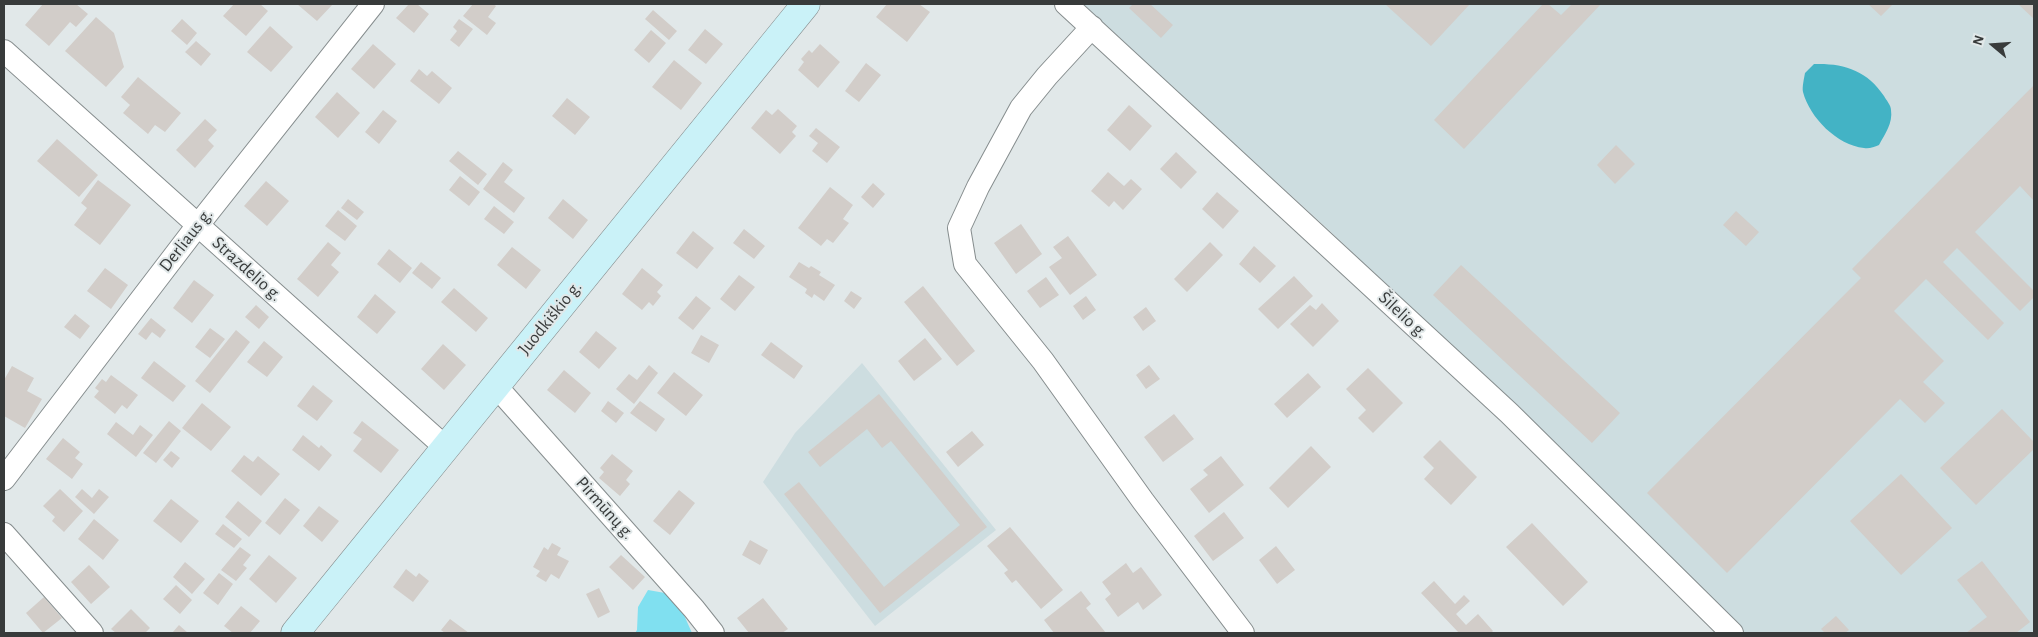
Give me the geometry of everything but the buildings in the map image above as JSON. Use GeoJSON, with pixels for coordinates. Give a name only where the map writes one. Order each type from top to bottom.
{"type":"FeatureCollection","features":[{"type":"Feature","properties":{"kind":"street","name":"Derliaus g."},"geometry":{"type":"LineString","coordinates":[[4,479],[198,225],[373,4]]}},
{"type":"Feature","properties":{"kind":"street","name":"Juodkiškio g."},"geometry":{"type":"LineString","coordinates":[[295,633],[806,4]]}},
{"type":"Feature","properties":{"kind":"street","name":"Šilelio g."},"geometry":{"type":"LineString","coordinates":[[1066,4],[1509,413],[1732,633]]}},
{"type":"Feature","properties":{"kind":"street"},"geometry":{"type":"LineString","coordinates":[[1092,27],[1047,76],[1021,108],[978,187],[960,228],[965,264],[1043,361],[1143,501],[1243,633]]}},
{"type":"Feature","properties":{"kind":"street","name":"Strazdelio g."},"geometry":{"type":"LineString","coordinates":[[4,51],[445,447]]}},
{"type":"Feature","properties":{"kind":"street","name":"Pirmūnų g."},"geometry":{"type":"LineString","coordinates":[[495,385],[694,608],[713,633]]}},
{"type":"Feature","properties":{"kind":"street"},"geometry":{"type":"LineString","coordinates":[[4,534],[92,633]]}},
{"type":"Feature","properties":{"kind":"shaded area"},"geometry":{"type":"Polygon","coordinates":[[[1082,4],[2034,4],[2034,633],[1736,633],[1538,431],[1330,231],[1082,4]]]}},
{"type":"Feature","properties":{"kind":"shaded area"},"geometry":{"type":"Polygon","coordinates":[[[1814,64],[1835,65],[1854,70],[1862,74],[1877,87],[1891,108],[1891,119],[1879,145],[1864,148],[1844,142],[1826,129],[1818,120],[1803,92],[1805,73],[1814,64]]]}},
{"type":"Feature","properties":{"kind":"shaded area"},"geometry":{"type":"Polygon","coordinates":[[[862,363],[996,530],[875,626],[763,482],[795,433],[862,363]]]}},
{"type":"Feature","properties":{"kind":"shaded area"},"geometry":{"type":"Polygon","coordinates":[[[648,590],[665,593],[684,615],[692,633],[635,633],[637,630],[638,607],[648,590]]]}}]}
